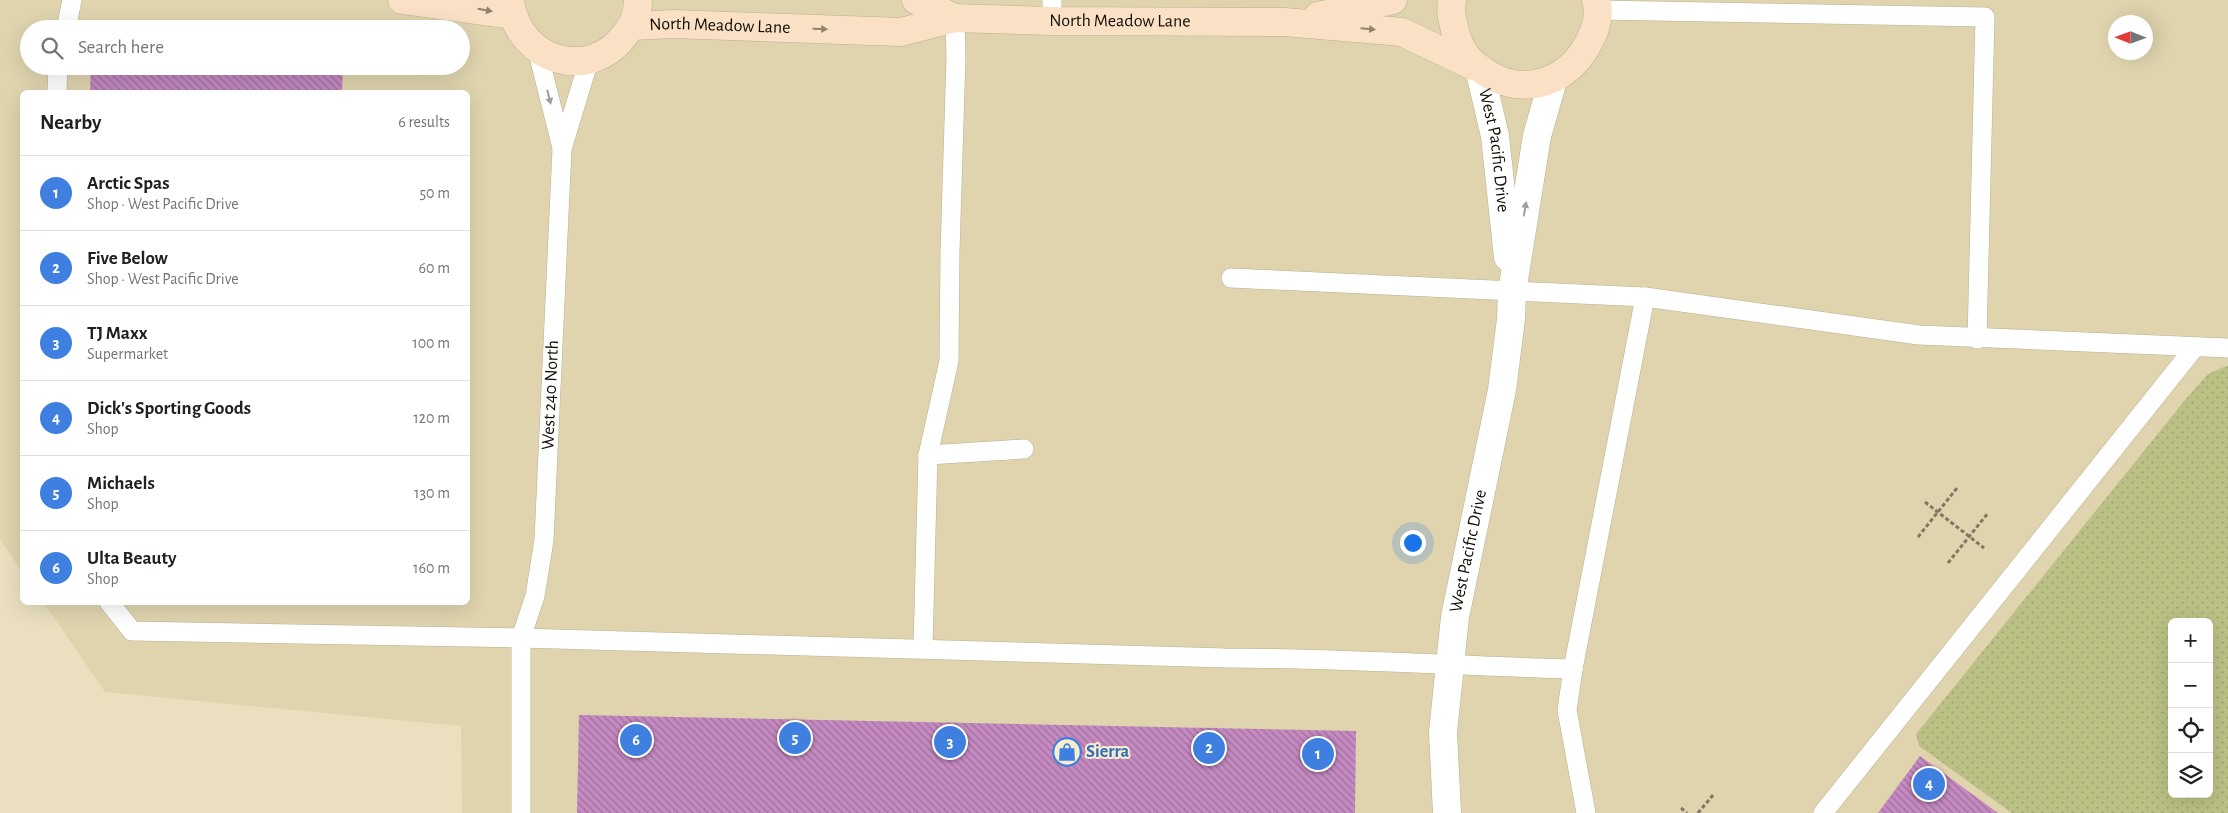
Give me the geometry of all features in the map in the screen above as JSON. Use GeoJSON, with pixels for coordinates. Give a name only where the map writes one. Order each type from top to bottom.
{"type":"FeatureCollection","features":[{"type":"Feature","properties":{"kind":"street"},"geometry":{"type":"LineString","coordinates":[[402,0],[511,7],[522,34],[537,49],[552,58],[570,62],[589,60],[606,53],[621,42],[632,26],[638,0]]}},
{"type":"Feature","properties":{"kind":"street","name":"North Meadow Lane"},"geometry":{"type":"LineString","coordinates":[[916,0],[955,18]]}},
{"type":"Feature","properties":{"kind":"street","name":"North Meadow Lane"},"geometry":{"type":"LineString","coordinates":[[1284,22],[1393,0]]}},
{"type":"Feature","properties":{"kind":"street"},"geometry":{"type":"LineString","coordinates":[[1452,0],[1450,11],[1458,45],[1476,67],[1501,82],[1526,86],[1553,80],[1574,65],[1583,55],[1594,32],[1598,5]]}},
{"type":"Feature","properties":{"kind":"street","name":"North Meadow Lane"},"geometry":{"type":"LineString","coordinates":[[632,26],[673,24],[901,32],[955,18],[1052,11],[1284,22],[1402,32],[1476,67]]}},
{"type":"Feature","properties":{"kind":"street","name":"West Pacific Drive"},"geometry":{"type":"LineString","coordinates":[[1476,67],[1495,136],[1512,292]]}},
{"type":"Feature","properties":{"kind":"street","name":"West Pacific Drive"},"geometry":{"type":"LineString","coordinates":[[1447,813],[1443,732],[1454,617],[1502,390],[1511,319],[1512,292],[1536,136],[1553,80]]}},
{"type":"Feature","properties":{"kind":"lane"},"geometry":{"type":"LineString","coordinates":[[68,20],[72,0]]}},
{"type":"Feature","properties":{"kind":"lane"},"geometry":{"type":"LineString","coordinates":[[1598,5],[1985,17],[1977,339]]}},
{"type":"Feature","properties":{"kind":"lane"},"geometry":{"type":"LineString","coordinates":[[923,648],[928,455],[949,362],[950,252],[956,58],[955,18]]}},
{"type":"Feature","properties":{"kind":"lane","name":"West 240 North"},"geometry":{"type":"LineString","coordinates":[[537,49],[562,149]]}},
{"type":"Feature","properties":{"kind":"lane","name":"West 240 North"},"geometry":{"type":"LineString","coordinates":[[521,813],[521,638],[535,596],[544,540],[562,149],[589,60]]}},
{"type":"Feature","properties":{"kind":"lane"},"geometry":{"type":"LineString","coordinates":[[57,90],[58,75]]}},
{"type":"Feature","properties":{"kind":"lane"},"geometry":{"type":"LineString","coordinates":[[1231,278],[1645,297],[1919,335],[1977,339],[2228,348]]}},
{"type":"Feature","properties":{"kind":"lane"},"geometry":{"type":"LineString","coordinates":[[1586,813],[1567,710],[1573,669],[1645,297]]}},
{"type":"Feature","properties":{"kind":"lane"},"geometry":{"type":"LineString","coordinates":[[1822,813],[2195,347]]}},
{"type":"Feature","properties":{"kind":"lane"},"geometry":{"type":"LineString","coordinates":[[928,455],[1024,449]]}},
{"type":"Feature","properties":{"kind":"lane"},"geometry":{"type":"LineString","coordinates":[[111,605],[132,631],[521,638],[1225,658],[1317,658],[1450,666],[1573,669]]}},
{"type":"Feature","properties":{"kind":"path"},"geometry":{"type":"LineString","coordinates":[[1918,537],[1957,488]]}},
{"type":"Feature","properties":{"kind":"path"},"geometry":{"type":"LineString","coordinates":[[1925,502],[1984,548]]}},
{"type":"Feature","properties":{"kind":"path"},"geometry":{"type":"LineString","coordinates":[[1948,563],[1988,513]]}},
{"type":"Feature","properties":{"kind":"path"},"geometry":{"type":"LineString","coordinates":[[1698,813],[1713,795]]}},
{"type":"Feature","properties":{"kind":"path"},"geometry":{"type":"LineString","coordinates":[[1681,808],[1687,813]]}},
{"type":"Feature","properties":{"kind":"shaded area"},"geometry":{"type":"Polygon","coordinates":[[[0,0],[2228,0],[2228,813],[462,813],[461,726],[105,692],[45,605],[470,605],[470,90],[20,90],[20,569],[0,539],[0,0]]]}},
{"type":"Feature","properties":{"kind":"green space"},"geometry":{"type":"Polygon","coordinates":[[[2228,366],[2228,813],[2012,813],[1919,746],[1916,734],[2208,374],[2228,366]]]}},
{"type":"Feature","properties":{"kind":"building"},"geometry":{"type":"Polygon","coordinates":[[[91,75],[343,75],[342,90],[90,90],[91,75]]]}},
{"type":"Feature","properties":{"kind":"building"},"geometry":{"type":"Polygon","coordinates":[[[579,715],[1356,731],[1355,813],[577,813],[579,715]]]}},
{"type":"Feature","properties":{"kind":"building"},"geometry":{"type":"Polygon","coordinates":[[[1920,756],[1998,813],[1878,813],[1920,756]]]}},
{"type":"Feature","properties":{"kind":"place","name":"Michaels"},"geometry":{"type":"Point","coordinates":[795,738]}},
{"type":"Feature","properties":{"kind":"place","name":"Ulta Beauty"},"geometry":{"type":"Point","coordinates":[636,740]}},
{"type":"Feature","properties":{"kind":"place","name":"TJ Maxx"},"geometry":{"type":"Point","coordinates":[950,742]}},
{"type":"Feature","properties":{"kind":"place","name":"Five Below"},"geometry":{"type":"Point","coordinates":[1209,748]}},
{"type":"Feature","properties":{"kind":"place","name":"Sierra"},"geometry":{"type":"Point","coordinates":[1067,752]}},
{"type":"Feature","properties":{"kind":"place","name":"Arctic Spas"},"geometry":{"type":"Point","coordinates":[1318,754]}},
{"type":"Feature","properties":{"kind":"place","name":"Dick's Sporting Goods"},"geometry":{"type":"Point","coordinates":[1929,784]}}]}
